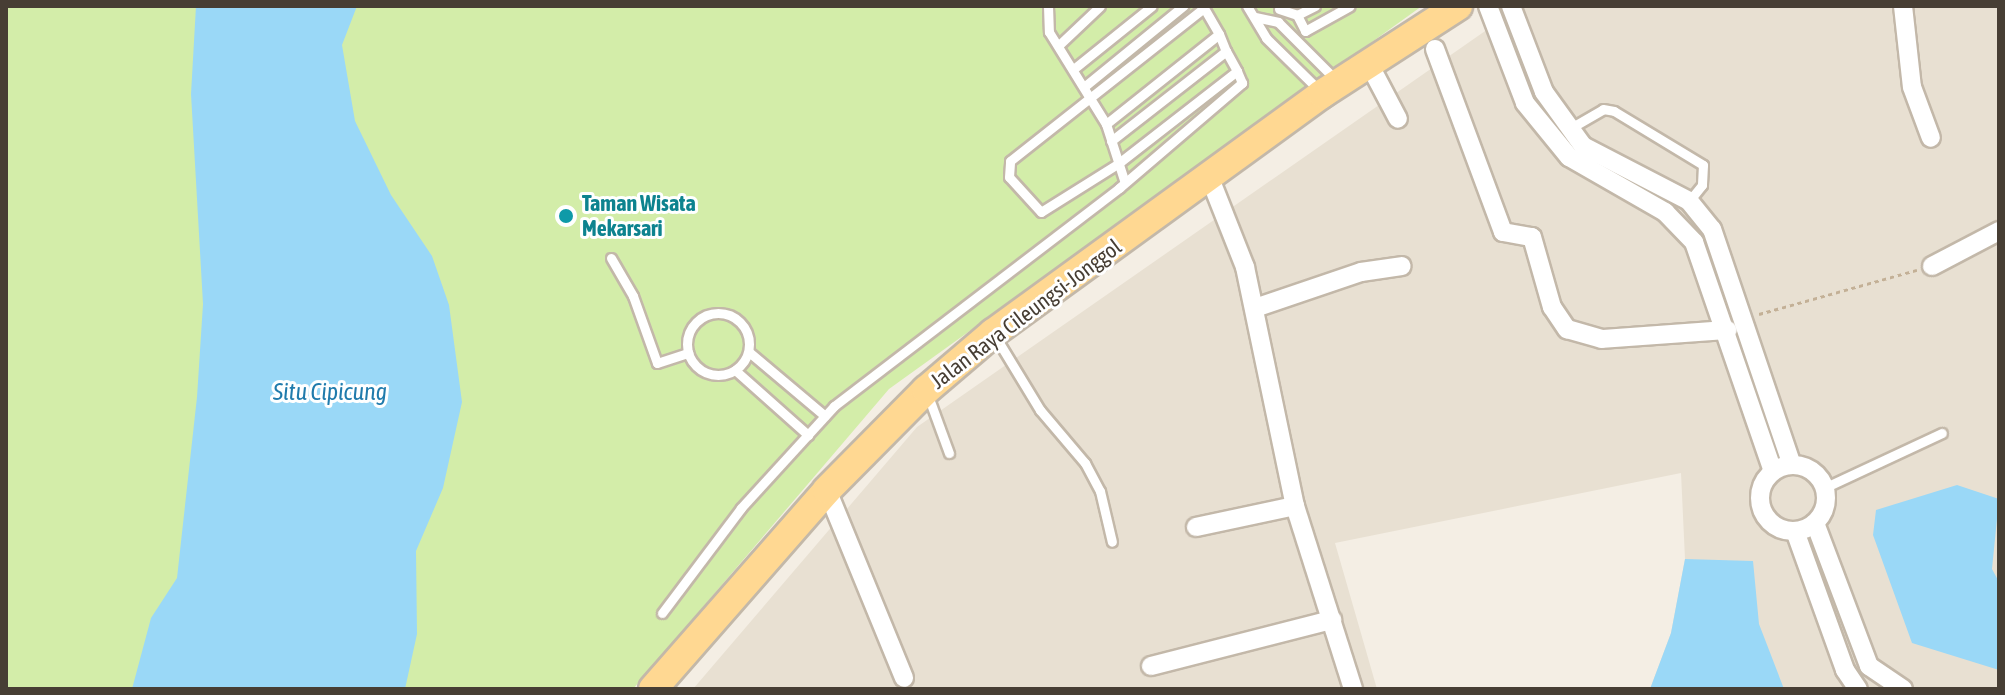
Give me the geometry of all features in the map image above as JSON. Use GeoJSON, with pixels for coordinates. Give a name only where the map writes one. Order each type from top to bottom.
{"type":"FeatureCollection","features":[{"type":"Feature","properties":{"kind":"main road","name":"Jalan Raya Cileungsi-Jonggol"},"geometry":{"type":"LineString","coordinates":[[655,688],[827,490],[926,390],[993,333],[1331,88],[1458,6]]}},
{"type":"Feature","properties":{"kind":"street"},"geometry":{"type":"LineString","coordinates":[[1488,6],[1529,111],[1569,157],[1665,212],[1694,242],[1728,330],[1773,471]]}},
{"type":"Feature","properties":{"kind":"street"},"geometry":{"type":"LineString","coordinates":[[1511,6],[1544,92],[1583,146],[1689,201],[1712,229],[1746,317],[1792,465]]}},
{"type":"Feature","properties":{"kind":"street"},"geometry":{"type":"LineString","coordinates":[[1903,6],[1912,87],[1931,138]]}},
{"type":"Feature","properties":{"kind":"street"},"geometry":{"type":"LineString","coordinates":[[1435,49],[1503,232],[1532,237],[1552,307],[1567,329],[1602,339],[1728,330]]}},
{"type":"Feature","properties":{"kind":"street"},"geometry":{"type":"LineString","coordinates":[[1368,62],[1398,119]]}},
{"type":"Feature","properties":{"kind":"street"},"geometry":{"type":"LineString","coordinates":[[1209,176],[1255,308],[1295,506],[1353,689]]}},
{"type":"Feature","properties":{"kind":"street"},"geometry":{"type":"LineString","coordinates":[[1932,266],[1999,231]]}},
{"type":"Feature","properties":{"kind":"street"},"geometry":{"type":"LineString","coordinates":[[1255,308],[1347,276],[1402,266]]}},
{"type":"Feature","properties":{"kind":"street"},"geometry":{"type":"LineString","coordinates":[[1792,465],[1808,468],[1824,488],[1824,510],[1815,523],[1795,531],[1775,526],[1761,510],[1761,489],[1773,471],[1792,465]]}},
{"type":"Feature","properties":{"kind":"street"},"geometry":{"type":"LineString","coordinates":[[827,490],[904,678]]}},
{"type":"Feature","properties":{"kind":"street"},"geometry":{"type":"LineString","coordinates":[[1196,527],[1295,506]]}},
{"type":"Feature","properties":{"kind":"street"},"geometry":{"type":"LineString","coordinates":[[1815,523],[1869,666],[1903,689]]}},
{"type":"Feature","properties":{"kind":"street"},"geometry":{"type":"LineString","coordinates":[[1795,531],[1845,670],[1858,689]]}},
{"type":"Feature","properties":{"kind":"street"},"geometry":{"type":"LineString","coordinates":[[1151,666],[1332,620]]}},
{"type":"Feature","properties":{"kind":"lane"},"geometry":{"type":"LineString","coordinates":[[1048,6],[1049,32],[1076,67],[1106,124],[1124,180]]}},
{"type":"Feature","properties":{"kind":"lane"},"geometry":{"type":"LineString","coordinates":[[1060,44],[1100,6]]}},
{"type":"Feature","properties":{"kind":"lane"},"geometry":{"type":"LineString","coordinates":[[1076,67],[1152,6]]}},
{"type":"Feature","properties":{"kind":"lane"},"geometry":{"type":"LineString","coordinates":[[1085,86],[1183,6]]}},
{"type":"Feature","properties":{"kind":"lane"},"geometry":{"type":"LineString","coordinates":[[1247,6],[1266,38],[1331,88]]}},
{"type":"Feature","properties":{"kind":"lane"},"geometry":{"type":"LineString","coordinates":[[1297,15],[1315,6]]}},
{"type":"Feature","properties":{"kind":"lane"},"geometry":{"type":"LineString","coordinates":[[1279,7],[1297,15],[1305,31],[1350,6]]}},
{"type":"Feature","properties":{"kind":"lane"},"geometry":{"type":"LineString","coordinates":[[662,613],[741,508],[825,416],[933,324],[1241,90],[1237,71],[1203,7],[1010,161],[1007,174],[1041,212],[1119,163],[1237,71]]}},
{"type":"Feature","properties":{"kind":"lane"},"geometry":{"type":"LineString","coordinates":[[1255,17],[1278,22],[1331,88]]}},
{"type":"Feature","properties":{"kind":"lane"},"geometry":{"type":"LineString","coordinates":[[1106,124],[1219,34]]}},
{"type":"Feature","properties":{"kind":"lane"},"geometry":{"type":"LineString","coordinates":[[1111,141],[1226,51]]}},
{"type":"Feature","properties":{"kind":"lane"},"geometry":{"type":"LineString","coordinates":[[1569,129],[1603,109],[1639,126],[1703,165],[1702,185],[1689,201]]}},
{"type":"Feature","properties":{"kind":"lane"},"geometry":{"type":"LineString","coordinates":[[611,258],[633,296],[657,363],[688,353]]}},
{"type":"Feature","properties":{"kind":"lane"},"geometry":{"type":"LineString","coordinates":[[688,353],[694,324],[718,312],[745,327],[749,352],[825,416]]}},
{"type":"Feature","properties":{"kind":"lane"},"geometry":{"type":"LineString","coordinates":[[993,333],[1040,410],[1085,463],[1100,491],[1112,542]]}},
{"type":"Feature","properties":{"kind":"lane"},"geometry":{"type":"LineString","coordinates":[[688,353],[709,373],[735,370],[749,352]]}},
{"type":"Feature","properties":{"kind":"lane"},"geometry":{"type":"LineString","coordinates":[[735,370],[808,435]]}},
{"type":"Feature","properties":{"kind":"lane"},"geometry":{"type":"LineString","coordinates":[[926,390],[949,453]]}},
{"type":"Feature","properties":{"kind":"lane"},"geometry":{"type":"LineString","coordinates":[[1824,488],[1942,433]]}},
{"type":"Feature","properties":{"kind":"path"},"geometry":{"type":"LineString","coordinates":[[1746,317],[1932,266]]}},
{"type":"Feature","properties":{"kind":"shaded area"},"geometry":{"type":"Polygon","coordinates":[[[1521,6],[1999,6],[1999,689],[1650,689],[1671,633],[1685,559],[1681,473],[1335,543],[1377,689],[693,689],[917,427],[1521,6]]]}},
{"type":"Feature","properties":{"kind":"green space","name":"Taman Wisata Mekarsari"},"geometry":{"type":"Polygon","coordinates":[[[6,6],[1422,6],[889,389],[633,689],[6,689],[6,6]]]}},
{"type":"Feature","properties":{"kind":"water","name":"Situ Cipicung"},"geometry":{"type":"Polygon","coordinates":[[[196,6],[357,6],[342,45],[355,121],[391,195],[432,256],[449,305],[462,402],[443,488],[416,551],[417,634],[405,689],[132,689],[151,618],[177,578],[197,397],[203,304],[191,94],[196,6]]]}},
{"type":"Feature","properties":{"kind":"water"},"geometry":{"type":"Polygon","coordinates":[[[1957,485],[1999,499],[1992,569],[1999,582],[1999,670],[1912,643],[1873,535],[1876,510],[1957,485]]]}},
{"type":"Feature","properties":{"kind":"water"},"geometry":{"type":"Polygon","coordinates":[[[1685,559],[1753,561],[1759,624],[1784,689],[1650,689],[1671,633],[1685,559]]]}},
{"type":"Feature","properties":{"kind":"place","name":"Taman Wisata Mekarsari"},"geometry":{"type":"Point","coordinates":[566,216]}}]}
